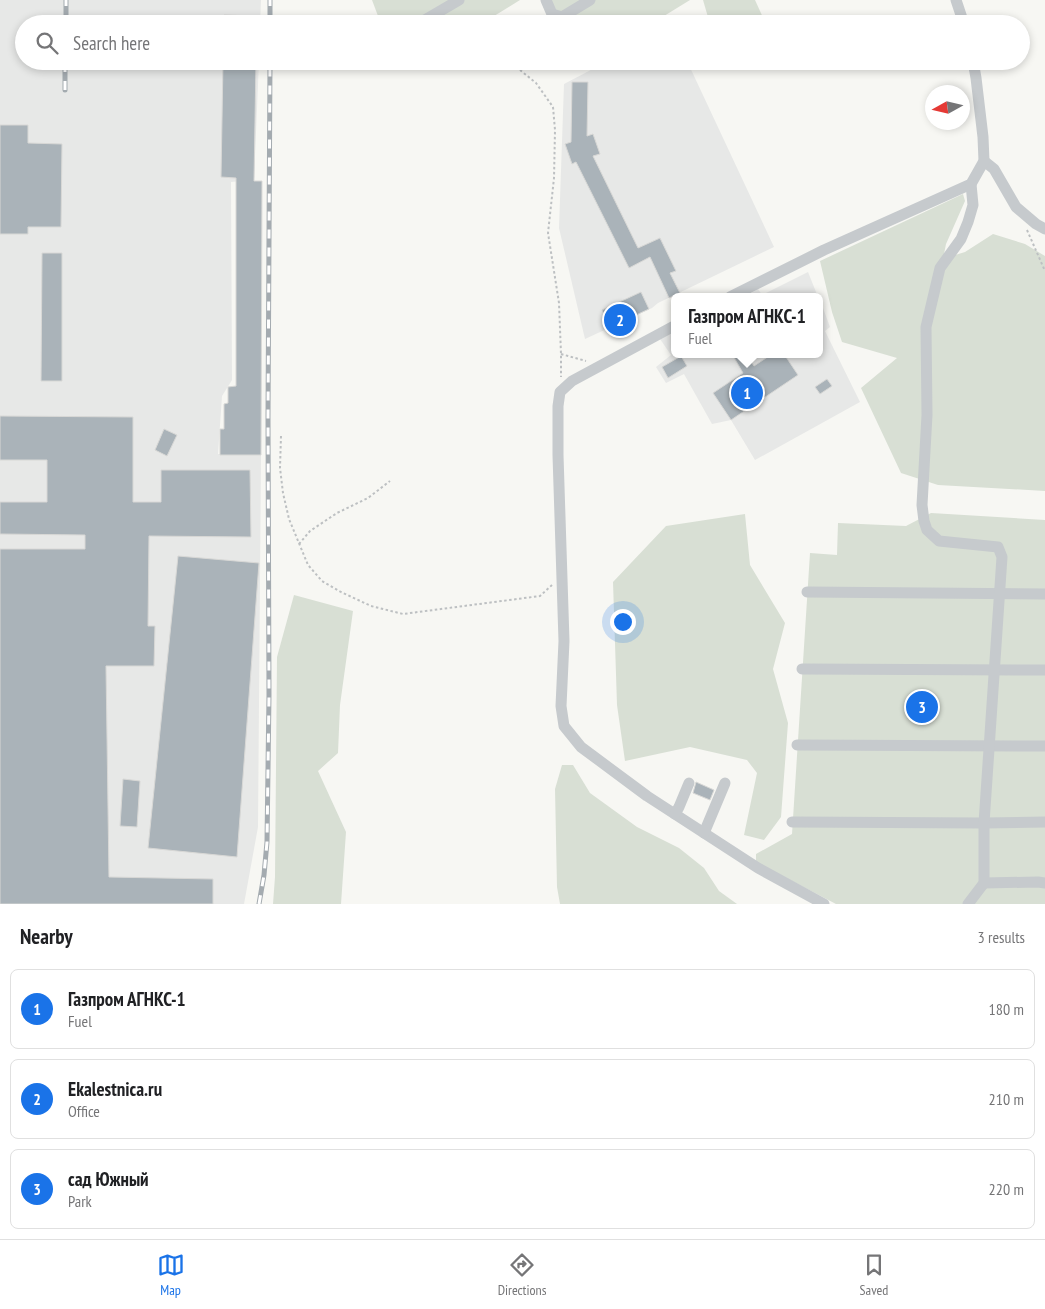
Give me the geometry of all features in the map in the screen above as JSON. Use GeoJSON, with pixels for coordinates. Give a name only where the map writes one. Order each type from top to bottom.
{"type":"FeatureCollection","features":[{"type":"Feature","properties":{"kind":"street"},"geometry":{"type":"LineString","coordinates":[[433,15],[458,0]]}},
{"type":"Feature","properties":{"kind":"street"},"geometry":{"type":"LineString","coordinates":[[546,0],[552,14],[555,15]]}},
{"type":"Feature","properties":{"kind":"street"},"geometry":{"type":"LineString","coordinates":[[565,15],[590,0]]}},
{"type":"Feature","properties":{"kind":"street"},"geometry":{"type":"LineString","coordinates":[[956,0],[961,15]]}},
{"type":"Feature","properties":{"kind":"street"},"geometry":{"type":"LineString","coordinates":[[968,904],[984,884],[984,823],[1002,557],[998,547],[939,540],[927,530],[922,505],[927,414],[926,327],[940,268],[961,239],[968,222],[973,205],[971,184],[984,161],[984,137],[975,70]]}},
{"type":"Feature","properties":{"kind":"street"},"geometry":{"type":"LineString","coordinates":[[984,161],[994,169],[1016,207],[1045,229]]}},
{"type":"Feature","properties":{"kind":"street"},"geometry":{"type":"LineString","coordinates":[[738,293],[824,250],[971,184]]}},
{"type":"Feature","properties":{"kind":"street"},"geometry":{"type":"LineString","coordinates":[[671,328],[572,381],[560,392],[558,406],[558,455],[564,641],[561,706],[564,726],[581,747],[647,796],[758,868],[824,904]]}},
{"type":"Feature","properties":{"kind":"street"},"geometry":{"type":"LineString","coordinates":[[807,592],[1045,594]]}},
{"type":"Feature","properties":{"kind":"street"},"geometry":{"type":"LineString","coordinates":[[802,670],[1045,670]]}},
{"type":"Feature","properties":{"kind":"street"},"geometry":{"type":"LineString","coordinates":[[797,745],[1045,746]]}},
{"type":"Feature","properties":{"kind":"street"},"geometry":{"type":"LineString","coordinates":[[674,814],[689,783]]}},
{"type":"Feature","properties":{"kind":"street"},"geometry":{"type":"LineString","coordinates":[[704,833],[725,783]]}},
{"type":"Feature","properties":{"kind":"street"},"geometry":{"type":"LineString","coordinates":[[792,822],[1045,822]]}},
{"type":"Feature","properties":{"kind":"street"},"geometry":{"type":"LineString","coordinates":[[984,884],[1038,882],[1045,884]]}},
{"type":"Feature","properties":{"kind":"path"},"geometry":{"type":"LineString","coordinates":[[520,70],[536,83],[553,107],[556,130],[554,178],[548,233],[559,303],[562,354],[560,392]]}},
{"type":"Feature","properties":{"kind":"path"},"geometry":{"type":"LineString","coordinates":[[1027,229],[1045,271]]}},
{"type":"Feature","properties":{"kind":"path"},"geometry":{"type":"LineString","coordinates":[[562,354],[600,366]]}},
{"type":"Feature","properties":{"kind":"path"},"geometry":{"type":"LineString","coordinates":[[281,436],[280,468],[283,494],[289,518],[299,544],[308,565],[322,581],[341,592],[371,606],[403,614],[540,596],[562,574]]}},
{"type":"Feature","properties":{"kind":"path"},"geometry":{"type":"LineString","coordinates":[[299,544],[310,531],[337,513],[368,498],[390,481]]}},
{"type":"Feature","properties":{"kind":"shaded area"},"geometry":{"type":"Polygon","coordinates":[[[0,0],[261,0],[260,15],[15,15],[15,70],[259,70],[254,180],[231,182],[232,380],[222,396],[218,454],[261,455],[258,827],[244,904],[0,904],[0,0]]]}},
{"type":"Feature","properties":{"kind":"shaded area"},"geometry":{"type":"Polygon","coordinates":[[[372,0],[520,0],[496,15],[378,15],[372,0]]]}},
{"type":"Feature","properties":{"kind":"shaded area"},"geometry":{"type":"Polygon","coordinates":[[[541,0],[690,0],[666,15],[549,15],[541,0]]]}},
{"type":"Feature","properties":{"kind":"shaded area"},"geometry":{"type":"Polygon","coordinates":[[[703,0],[755,0],[762,15],[707,15],[703,0]]]}},
{"type":"Feature","properties":{"kind":"shaded area"},"geometry":{"type":"Polygon","coordinates":[[[591,70],[691,70],[774,247],[679,293],[671,293],[671,297],[652,308],[585,339],[559,228],[564,84],[591,70]]]}},
{"type":"Feature","properties":{"kind":"shaded area"},"geometry":{"type":"Polygon","coordinates":[[[963,194],[965,201],[946,244],[944,254],[952,256],[965,252],[993,234],[1025,244],[1045,256],[1045,491],[938,485],[901,473],[861,388],[897,358],[842,342],[832,312],[820,261],[963,194]]]}},
{"type":"Feature","properties":{"kind":"shaded area"},"geometry":{"type":"Polygon","coordinates":[[[808,272],[816,293],[766,293],[808,272]]]}},
{"type":"Feature","properties":{"kind":"shaded area"},"geometry":{"type":"Polygon","coordinates":[[[758,289],[761,293],[751,293],[758,289]]]}},
{"type":"Feature","properties":{"kind":"shaded area"},"geometry":{"type":"Polygon","coordinates":[[[823,308],[830,327],[825,331],[860,402],[755,460],[731,420],[712,424],[684,374],[666,383],[656,367],[671,355],[671,358],[823,358],[823,308]]]}},
{"type":"Feature","properties":{"kind":"shaded area"},"geometry":{"type":"Polygon","coordinates":[[[671,333],[671,355],[660,339],[671,333]]]}},
{"type":"Feature","properties":{"kind":"shaded area"},"geometry":{"type":"Polygon","coordinates":[[[931,513],[1045,520],[1045,904],[836,904],[756,862],[756,854],[792,834],[810,553],[837,555],[838,523],[906,526],[931,513]]]}},
{"type":"Feature","properties":{"kind":"shaded area"},"geometry":{"type":"Polygon","coordinates":[[[745,514],[750,565],[785,623],[773,669],[788,723],[781,817],[764,840],[744,835],[757,773],[747,760],[690,747],[625,761],[617,705],[613,582],[666,526],[745,514]]]}},
{"type":"Feature","properties":{"kind":"shaded area"},"geometry":{"type":"Polygon","coordinates":[[[294,595],[353,611],[340,705],[338,753],[318,771],[346,832],[341,904],[273,904],[275,877],[277,657],[294,595]]]}},
{"type":"Feature","properties":{"kind":"shaded area"},"geometry":{"type":"Polygon","coordinates":[[[562,765],[573,765],[590,793],[637,827],[679,848],[704,868],[719,891],[737,904],[560,904],[557,887],[555,789],[562,765]]]}},
{"type":"Feature","properties":{"kind":"building"},"geometry":{"type":"Polygon","coordinates":[[[223,70],[256,70],[254,181],[262,181],[261,455],[220,455],[220,429],[224,429],[224,404],[228,403],[228,387],[236,386],[236,178],[221,177],[223,70]]]}},
{"type":"Feature","properties":{"kind":"building"},"geometry":{"type":"Polygon","coordinates":[[[572,82],[588,82],[587,136],[593,134],[600,154],[593,156],[638,248],[660,238],[676,271],[670,273],[680,293],[671,293],[671,297],[669,298],[650,257],[629,268],[576,162],[572,164],[565,144],[571,142],[572,82]]]}},
{"type":"Feature","properties":{"kind":"building"},"geometry":{"type":"Polygon","coordinates":[[[0,125],[28,125],[28,143],[62,144],[61,227],[28,227],[28,234],[0,234],[0,125]]]}},
{"type":"Feature","properties":{"kind":"building"},"geometry":{"type":"Polygon","coordinates":[[[42,253],[62,253],[62,381],[41,381],[42,253]]]}},
{"type":"Feature","properties":{"kind":"building"},"geometry":{"type":"Polygon","coordinates":[[[641,292],[649,309],[610,327],[602,310],[641,292]]]}},
{"type":"Feature","properties":{"kind":"building"},"geometry":{"type":"Polygon","coordinates":[[[678,358],[682,358],[687,366],[668,378],[662,367],[678,358]]]}},
{"type":"Feature","properties":{"kind":"building"},"geometry":{"type":"Polygon","coordinates":[[[734,358],[749,358],[754,366],[766,358],[787,358],[798,375],[731,420],[713,393],[743,373],[734,358]]]}},
{"type":"Feature","properties":{"kind":"building"},"geometry":{"type":"Polygon","coordinates":[[[827,379],[832,386],[820,394],[815,387],[827,379]]]}},
{"type":"Feature","properties":{"kind":"building"},"geometry":{"type":"Polygon","coordinates":[[[0,416],[133,417],[133,502],[161,502],[161,470],[250,470],[251,537],[149,536],[148,626],[155,626],[154,666],[106,666],[109,877],[213,879],[213,904],[0,904],[0,549],[85,549],[85,535],[0,534],[0,502],[47,502],[47,460],[0,460],[0,416]]]}},
{"type":"Feature","properties":{"kind":"building"},"geometry":{"type":"Polygon","coordinates":[[[164,429],[177,435],[167,456],[155,450],[164,429]]]}},
{"type":"Feature","properties":{"kind":"building"},"geometry":{"type":"Polygon","coordinates":[[[178,556],[259,563],[237,857],[148,848],[178,556]]]}},
{"type":"Feature","properties":{"kind":"building"},"geometry":{"type":"Polygon","coordinates":[[[123,779],[140,781],[137,827],[120,826],[123,779]]]}},
{"type":"Feature","properties":{"kind":"building"},"geometry":{"type":"Polygon","coordinates":[[[696,782],[714,790],[710,800],[693,793],[696,782]]]}},
{"type":"Feature","properties":{"kind":"railway"},"geometry":{"type":"LineString","coordinates":[[66,0],[66,15]]}},
{"type":"Feature","properties":{"kind":"railway"},"geometry":{"type":"LineString","coordinates":[[270,0],[270,15]]}},
{"type":"Feature","properties":{"kind":"railway"},"geometry":{"type":"LineString","coordinates":[[65,70],[65,90]]}},
{"type":"Feature","properties":{"kind":"railway"},"geometry":{"type":"LineString","coordinates":[[259,904],[267,842],[269,695],[270,70]]}},
{"type":"Feature","properties":{"kind":"place","name":"Ekalestnica.ru"},"geometry":{"type":"Point","coordinates":[620,320]}},
{"type":"Feature","properties":{"kind":"place","name":"Газпром АГНКС-1"},"geometry":{"type":"Point","coordinates":[747,393]}},
{"type":"Feature","properties":{"kind":"place","name":"сад Южный"},"geometry":{"type":"Point","coordinates":[922,707]}}]}
